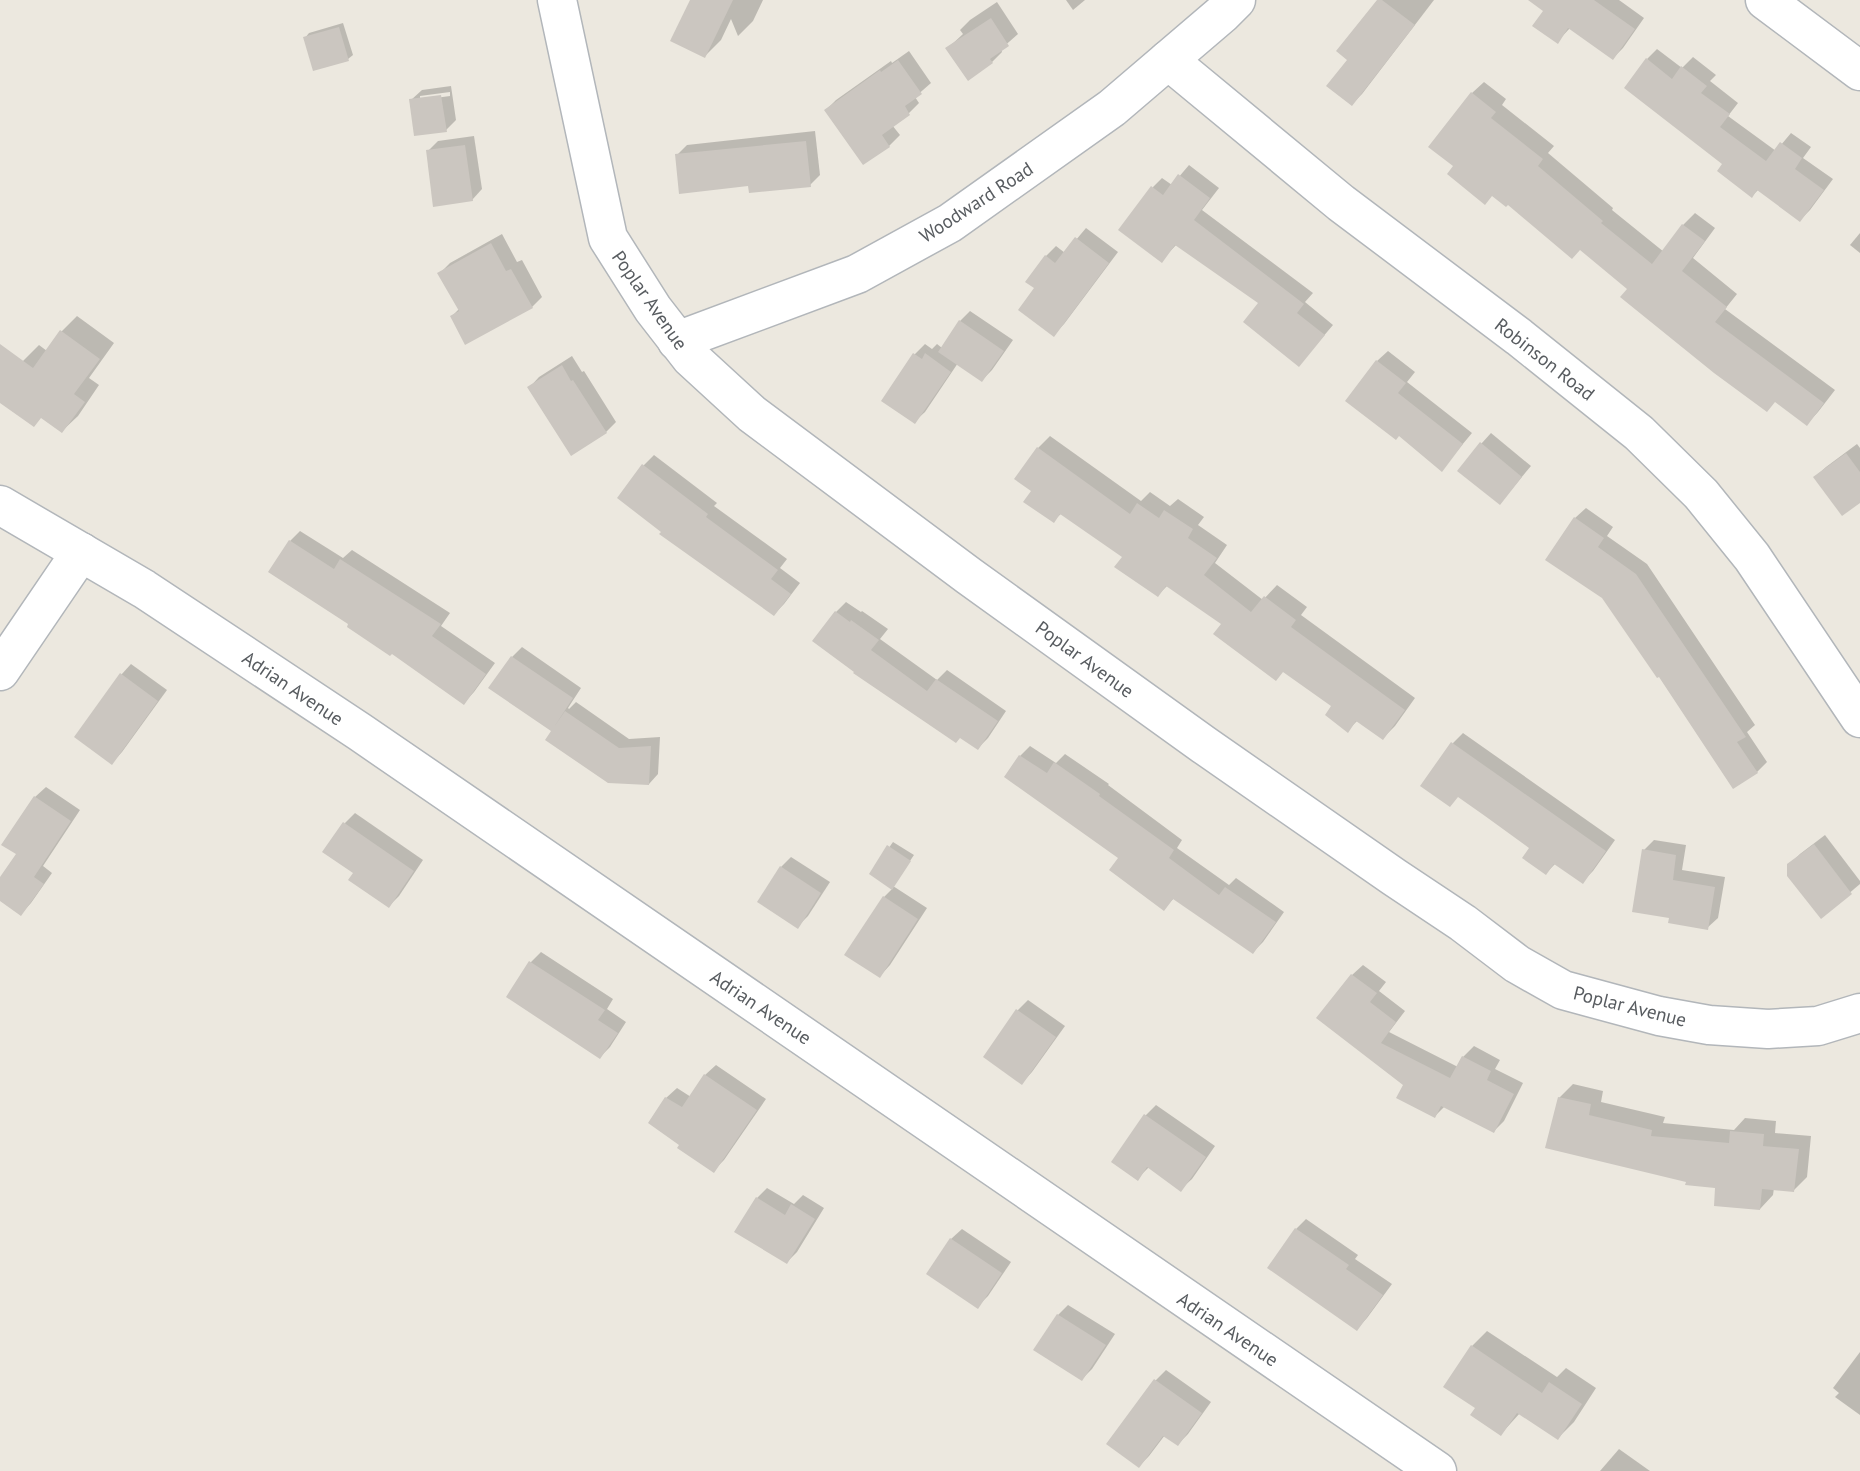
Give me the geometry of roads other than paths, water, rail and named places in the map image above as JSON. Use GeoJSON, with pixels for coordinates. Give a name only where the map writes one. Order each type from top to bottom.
{"type":"FeatureCollection","features":[{"type":"Feature","properties":{"kind":"street","name":"Poplar Avenue"},"geometry":{"type":"LineString","coordinates":[[557,0],[608,238],[653,310],[677,341],[691,358],[752,414],[969,576],[1204,745],[1464,923],[1517,964],[1563,990],[1659,1016],[1709,1025],[1768,1029],[1818,1026],[1860,1013]]}},
{"type":"Feature","properties":{"kind":"street","name":"Woodward Road"},"geometry":{"type":"LineString","coordinates":[[677,341],[857,274],[950,223],[1112,108],[1236,0]]}},
{"type":"Feature","properties":{"kind":"street"},"geometry":{"type":"LineString","coordinates":[[1765,0],[1860,71]]}},
{"type":"Feature","properties":{"kind":"street","name":"Robinson Road"},"geometry":{"type":"LineString","coordinates":[[1168,60],[1342,203],[1519,337],[1639,433],[1702,494],[1752,557],[1860,718]]}},
{"type":"Feature","properties":{"kind":"street","name":"Adrian Avenue"},"geometry":{"type":"LineString","coordinates":[[0,505],[144,589],[360,732],[1437,1471]]}},
{"type":"Feature","properties":{"kind":"street"},"geometry":{"type":"LineString","coordinates":[[0,671],[81,552]]}}]}
